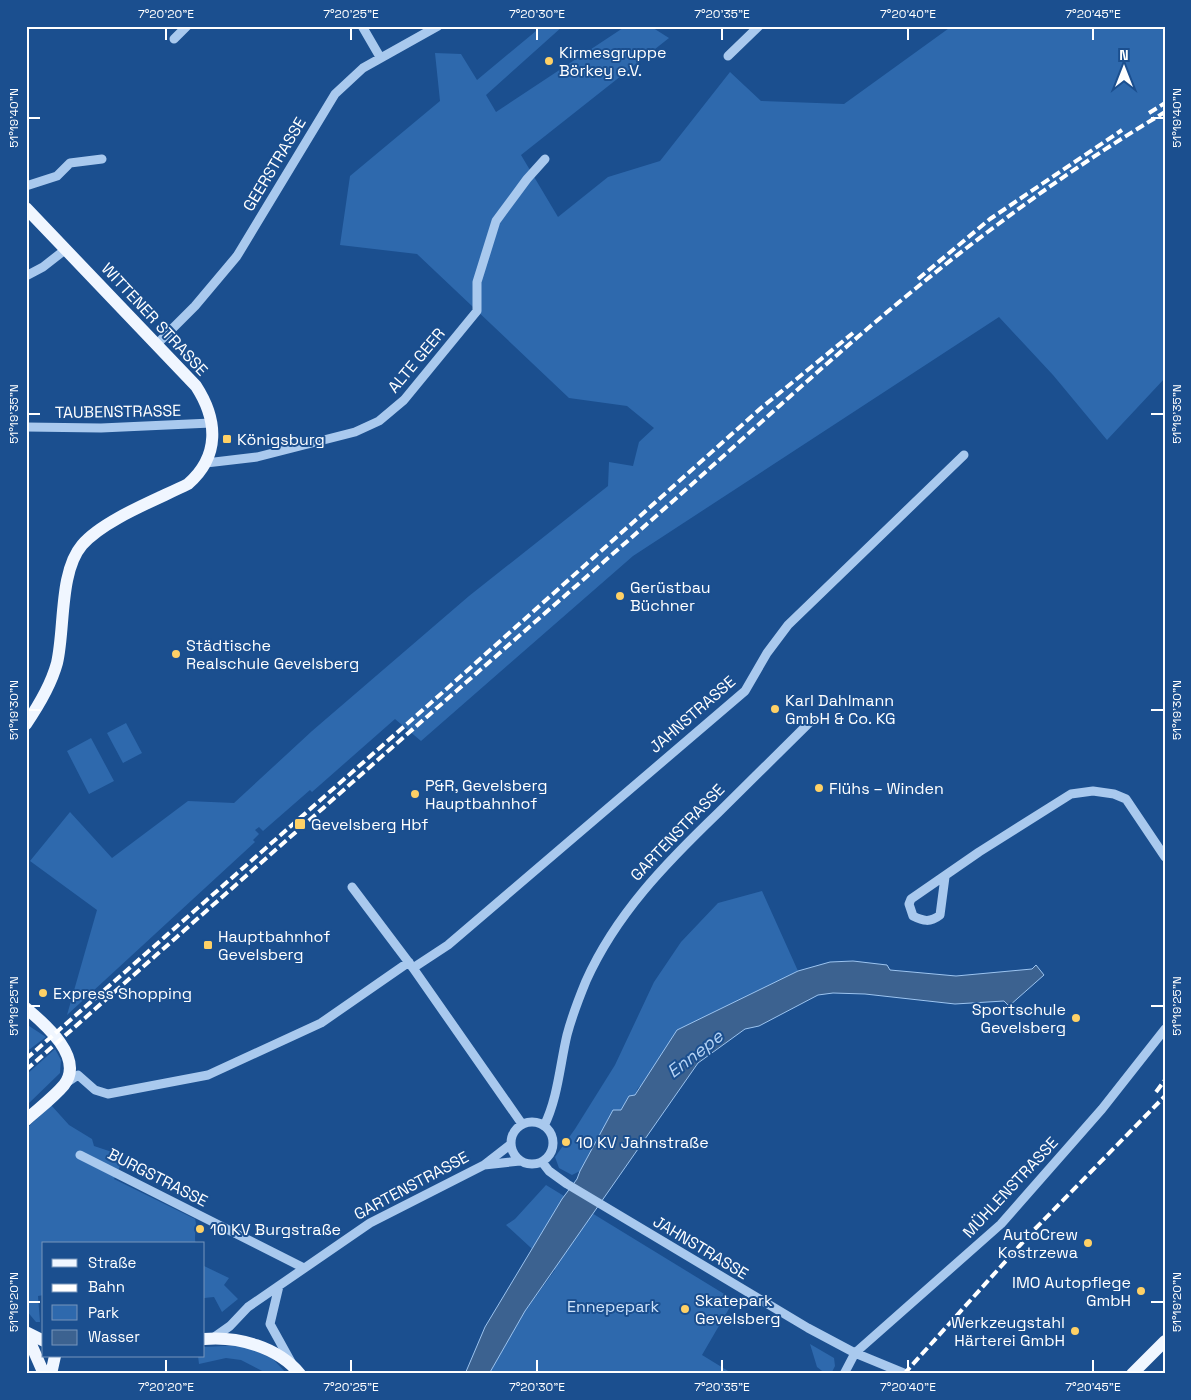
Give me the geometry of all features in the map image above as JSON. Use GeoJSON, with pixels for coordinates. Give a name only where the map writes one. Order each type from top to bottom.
{"type":"FeatureCollection","features":[{"type":"Feature","properties":{"kind":"main road","name":"WITTENER STRASSE"},"geometry":{"type":"LineString","coordinates":[[26,208],[196,386],[203,396],[211,423],[213,438],[206,463],[198,475],[188,484],[112,522],[82,545],[75,556],[68,580],[61,640],[54,672],[42,700],[26,724]]}},
{"type":"Feature","properties":{"kind":"main road"},"geometry":{"type":"LineString","coordinates":[[26,1008],[66,1048],[69,1068],[64,1084],[26,1120]]}},
{"type":"Feature","properties":{"kind":"main road"},"geometry":{"type":"LineString","coordinates":[[26,1018],[46,1028]]}},
{"type":"Feature","properties":{"kind":"main road"},"geometry":{"type":"LineString","coordinates":[[26,1332],[42,1340]]}},
{"type":"Feature","properties":{"kind":"main road"},"geometry":{"type":"LineString","coordinates":[[26,1332],[44,1374]]}},
{"type":"Feature","properties":{"kind":"main road"},"geometry":{"type":"LineString","coordinates":[[208,1338],[248,1342],[296,1369]]}},
{"type":"Feature","properties":{"kind":"main road"},"geometry":{"type":"LineString","coordinates":[[1132,1374],[1165,1341]]}},
{"type":"Feature","properties":{"kind":"main road"},"geometry":{"type":"LineString","coordinates":[[51,1374],[55,1358]]}},
{"type":"Feature","properties":{"kind":"street"},"geometry":{"type":"LineString","coordinates":[[174,39],[187,26]]}},
{"type":"Feature","properties":{"kind":"street"},"geometry":{"type":"LineString","coordinates":[[362,26],[380,57]]}},
{"type":"Feature","properties":{"kind":"street","name":"GEERSTRASSE"},"geometry":{"type":"LineString","coordinates":[[157,344],[195,306],[237,256],[335,94],[363,68],[438,26]]}},
{"type":"Feature","properties":{"kind":"street"},"geometry":{"type":"LineString","coordinates":[[728,56],[759,26]]}},
{"type":"Feature","properties":{"kind":"street","name":"ALTE GEER"},"geometry":{"type":"LineString","coordinates":[[206,463],[257,457],[355,432],[379,421],[404,400],[477,311],[477,282],[496,221],[545,158]]}},
{"type":"Feature","properties":{"kind":"street"},"geometry":{"type":"LineString","coordinates":[[26,186],[57,176],[70,163],[102,159]]}},
{"type":"Feature","properties":{"kind":"street"},"geometry":{"type":"LineString","coordinates":[[26,276],[43,267],[66,249]]}},
{"type":"Feature","properties":{"kind":"street","name":"TAUBENSTRASSE"},"geometry":{"type":"LineString","coordinates":[[26,427],[110,428],[211,423]]}},
{"type":"Feature","properties":{"kind":"street","name":"JAHNSTRASSE"},"geometry":{"type":"LineString","coordinates":[[64,1084],[78,1074],[95,1090],[108,1094],[208,1075],[321,1022],[411,965],[448,945],[745,691],[767,653],[788,625],[964,455]]}},
{"type":"Feature","properties":{"kind":"street","name":"GARTENSTRASSE"},"geometry":{"type":"LineString","coordinates":[[544,1126],[550,1113],[567,1033],[576,1007],[595,963],[614,930],[638,896],[664,865],[812,720]]}},
{"type":"Feature","properties":{"kind":"street"},"geometry":{"type":"LineString","coordinates":[[945,877],[940,915],[932,921],[922,921],[913,916],[909,904],[911,899],[979,852],[1071,794],[1093,791],[1114,794],[1126,799],[1165,857]]}},
{"type":"Feature","properties":{"kind":"street"},"geometry":{"type":"LineString","coordinates":[[352,887],[411,965],[522,1124]]}},
{"type":"Feature","properties":{"kind":"street","name":"MÜHLENSTRASSE"},"geometry":{"type":"LineString","coordinates":[[844,1374],[855,1353],[1001,1224],[1102,1109],[1165,1029]]}},
{"type":"Feature","properties":{"kind":"street"},"geometry":{"type":"LineString","coordinates":[[529,1122],[544,1126],[552,1137],[551,1151],[542,1162],[527,1164],[520,1161],[512,1151],[510,1144],[512,1136],[522,1124],[529,1122]]}},
{"type":"Feature","properties":{"kind":"street","name":"GARTENSTRASSE"},"geometry":{"type":"LineString","coordinates":[[208,1338],[230,1326],[248,1307],[279,1286],[302,1267],[370,1223],[484,1165],[510,1144]]}},
{"type":"Feature","properties":{"kind":"street","name":"BURGSTRASSE"},"geometry":{"type":"LineString","coordinates":[[80,1155],[302,1267]]}},
{"type":"Feature","properties":{"kind":"street","name":"GARTENSTRASSE"},"geometry":{"type":"LineString","coordinates":[[484,1165],[520,1161]]}},
{"type":"Feature","properties":{"kind":"street","name":"JAHNSTRASSE"},"geometry":{"type":"LineString","coordinates":[[542,1162],[549,1171],[567,1184],[808,1328],[855,1353],[906,1374]]}},
{"type":"Feature","properties":{"kind":"street"},"geometry":{"type":"LineString","coordinates":[[279,1286],[270,1324],[296,1369]]}},
{"type":"Feature","properties":{"kind":"green space"},"geometry":{"type":"Polygon","coordinates":[[[542,26],[563,26],[486,95],[496,112],[626,26],[650,26],[669,38],[521,155],[558,217],[608,177],[660,161],[730,72],[761,101],[844,104],[952,26],[1165,26],[1165,378],[1107,440],[1053,375],[999,317],[633,556],[421,741],[395,719],[312,792],[310,790],[263,831],[259,827],[255,830],[259,834],[253,840],[255,842],[67,1015],[97,910],[30,861],[70,812],[112,858],[188,801],[234,803],[312,731],[469,596],[608,486],[609,462],[633,466],[639,442],[654,428],[627,406],[569,398],[417,254],[340,245],[350,176],[440,101],[435,53],[461,54],[477,80],[542,26]]]}},
{"type":"Feature","properties":{"kind":"green space"},"geometry":{"type":"Polygon","coordinates":[[[126,723],[142,753],[123,763],[107,733],[126,723]]]}},
{"type":"Feature","properties":{"kind":"green space"},"geometry":{"type":"Polygon","coordinates":[[[91,738],[114,781],[89,794],[67,751],[91,738]]]}},
{"type":"Feature","properties":{"kind":"green space"},"geometry":{"type":"Polygon","coordinates":[[[762,891],[798,971],[765,988],[638,1088],[635,1095],[629,1096],[621,1110],[613,1110],[580,1171],[572,1175],[559,1168],[555,1157],[615,1065],[654,982],[681,942],[718,903],[762,891]]]}},
{"type":"Feature","properties":{"kind":"green space"},"geometry":{"type":"Polygon","coordinates":[[[26,1024],[46,1037],[26,1052],[26,1024]]]}},
{"type":"Feature","properties":{"kind":"green space"},"geometry":{"type":"Polygon","coordinates":[[[55,1049],[61,1060],[60,1073],[26,1106],[26,1075],[55,1049]]]}},
{"type":"Feature","properties":{"kind":"green space"},"geometry":{"type":"Polygon","coordinates":[[[51,1105],[69,1125],[92,1139],[94,1146],[112,1152],[122,1162],[114,1179],[195,1219],[196,1242],[42,1242],[42,1295],[38,1296],[40,1322],[36,1322],[26,1310],[26,1129],[51,1105]]]}},
{"type":"Feature","properties":{"kind":"green space","name":"Ennepepark"},"geometry":{"type":"Polygon","coordinates":[[[546,1185],[734,1300],[702,1355],[733,1374],[489,1374],[525,1311],[555,1270],[506,1225],[515,1219],[546,1185]]]}},
{"type":"Feature","properties":{"kind":"green space"},"geometry":{"type":"Polygon","coordinates":[[[205,1266],[229,1278],[224,1285],[238,1299],[222,1312],[214,1297],[205,1298],[205,1266]]]}},
{"type":"Feature","properties":{"kind":"green space"},"geometry":{"type":"Polygon","coordinates":[[[810,1344],[834,1358],[835,1366],[831,1374],[826,1374],[817,1367],[810,1344]]]}},
{"type":"Feature","properties":{"kind":"green space"},"geometry":{"type":"Polygon","coordinates":[[[243,1345],[273,1359],[287,1374],[268,1374],[241,1360],[226,1358],[199,1364],[198,1358],[205,1358],[205,1347],[243,1345]]]}},
{"type":"Feature","properties":{"kind":"water","name":"Ennepe"},"geometry":{"type":"Polygon","coordinates":[[[853,961],[887,965],[890,970],[956,976],[1032,969],[1036,965],[1044,975],[1009,1006],[1004,1001],[955,1004],[865,994],[833,993],[818,995],[759,1026],[745,1029],[698,1063],[525,1311],[489,1374],[465,1374],[485,1327],[562,1199],[577,1179],[613,1110],[621,1110],[629,1096],[635,1095],[677,1030],[798,971],[830,962],[853,961]]]}},
{"type":"Feature","properties":{"kind":"railway"},"geometry":{"type":"LineString","coordinates":[[1149,113],[1165,103]]}},
{"type":"Feature","properties":{"kind":"railway"},"geometry":{"type":"LineString","coordinates":[[26,1070],[815,374],[904,298],[1038,195],[1101,152],[1165,112]]}},
{"type":"Feature","properties":{"kind":"railway"},"geometry":{"type":"LineString","coordinates":[[918,279],[990,219],[1122,130]]}},
{"type":"Feature","properties":{"kind":"railway"},"geometry":{"type":"LineString","coordinates":[[26,1059],[433,701],[761,408],[853,333]]}},
{"type":"Feature","properties":{"kind":"railway"},"geometry":{"type":"LineString","coordinates":[[1156,1092],[1165,1080]]}},
{"type":"Feature","properties":{"kind":"railway"},"geometry":{"type":"LineString","coordinates":[[904,1374],[1032,1232],[1165,1096]]}},
{"type":"Feature","properties":{"kind":"place","name":"Kirmesgruppe Börkey e.V."},"geometry":{"type":"Point","coordinates":[549,61]}},
{"type":"Feature","properties":{"kind":"place","name":"Königsburg"},"geometry":{"type":"Point","coordinates":[227,439]}},
{"type":"Feature","properties":{"kind":"place","name":"Gerüstbau Büchner"},"geometry":{"type":"Point","coordinates":[620,596]}},
{"type":"Feature","properties":{"kind":"place","name":"Städtische Realschule Gevelsberg"},"geometry":{"type":"Point","coordinates":[176,654]}},
{"type":"Feature","properties":{"kind":"place","name":"Karl Dahlmann GmbH & Co. KG"},"geometry":{"type":"Point","coordinates":[775,709]}},
{"type":"Feature","properties":{"kind":"place","name":"Flühs – Winden"},"geometry":{"type":"Point","coordinates":[819,788]}},
{"type":"Feature","properties":{"kind":"place","name":"P&R, Gevelsberg Hauptbahnhof"},"geometry":{"type":"Point","coordinates":[415,794]}},
{"type":"Feature","properties":{"kind":"place","name":"Gevelsberg Hbf"},"geometry":{"type":"Point","coordinates":[300,824]}},
{"type":"Feature","properties":{"kind":"place","name":"Hauptbahnhof Gevelsberg"},"geometry":{"type":"Point","coordinates":[208,945]}},
{"type":"Feature","properties":{"kind":"place","name":"Express Shopping"},"geometry":{"type":"Point","coordinates":[43,993]}},
{"type":"Feature","properties":{"kind":"place","name":"Sportschule Gevelsberg"},"geometry":{"type":"Point","coordinates":[1076,1018]}},
{"type":"Feature","properties":{"kind":"place","name":"10 KV Jahnstraße"},"geometry":{"type":"Point","coordinates":[566,1142]}},
{"type":"Feature","properties":{"kind":"place","name":"10 KV Burgstraße"},"geometry":{"type":"Point","coordinates":[200,1229]}},
{"type":"Feature","properties":{"kind":"place","name":"AutoCrew Kostrzewa"},"geometry":{"type":"Point","coordinates":[1088,1243]}},
{"type":"Feature","properties":{"kind":"place","name":"IMO Autopflege GmbH"},"geometry":{"type":"Point","coordinates":[1141,1291]}},
{"type":"Feature","properties":{"kind":"place","name":"Skatepark Gevelsberg"},"geometry":{"type":"Point","coordinates":[685,1309]}},
{"type":"Feature","properties":{"kind":"place","name":"Werkzeugstahl Härterei GmbH"},"geometry":{"type":"Point","coordinates":[1075,1331]}}]}
